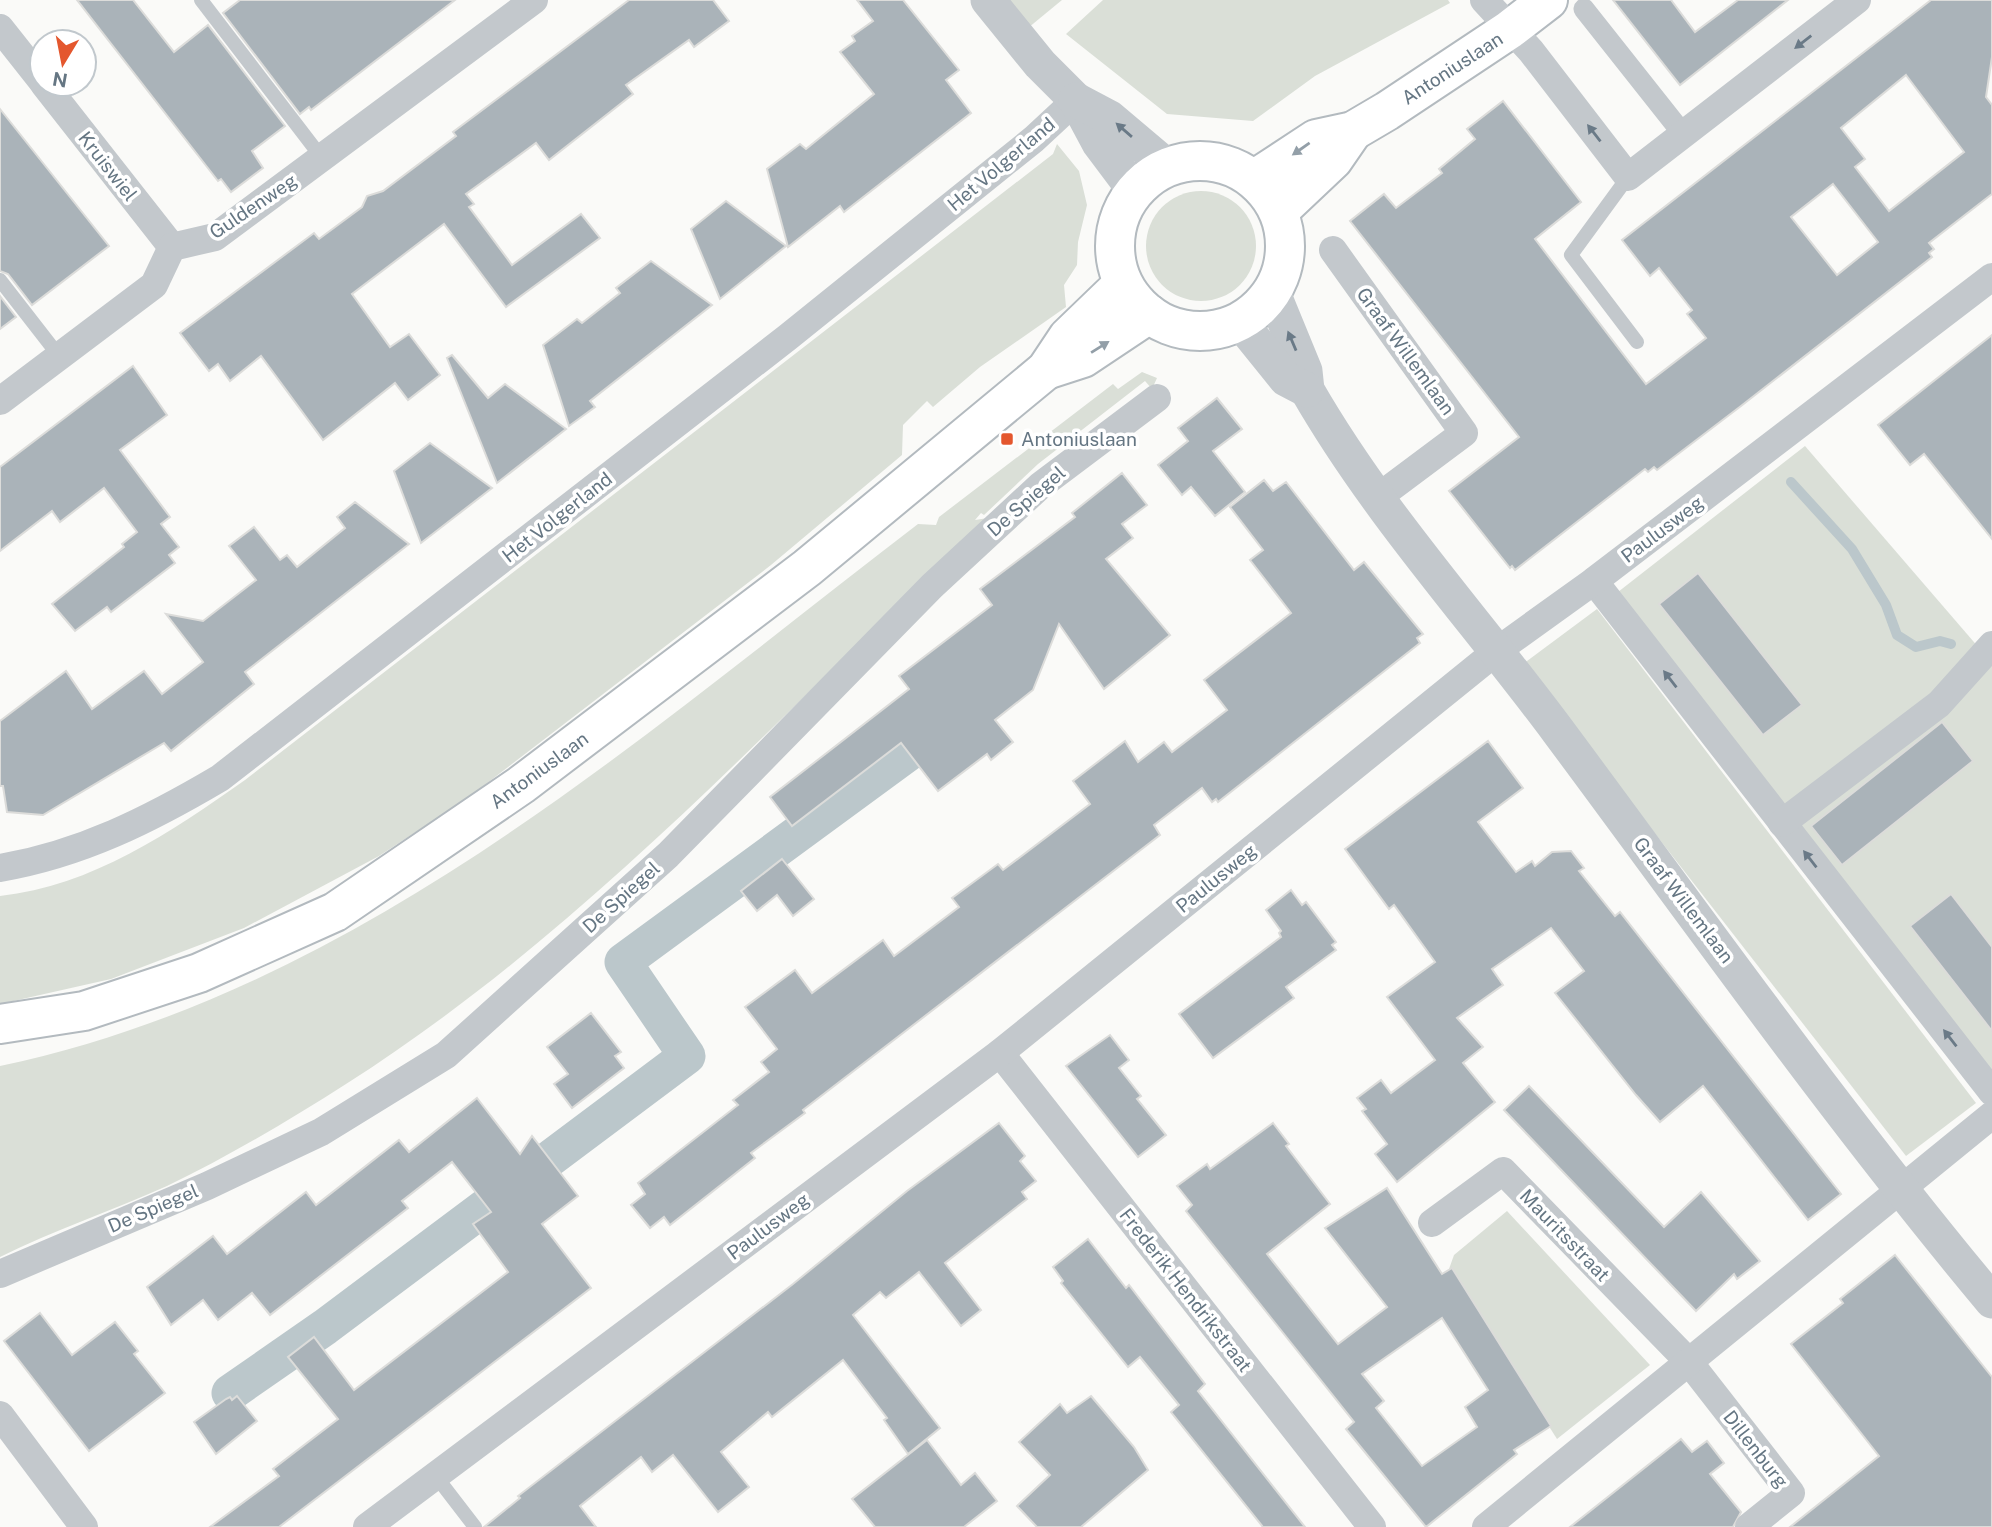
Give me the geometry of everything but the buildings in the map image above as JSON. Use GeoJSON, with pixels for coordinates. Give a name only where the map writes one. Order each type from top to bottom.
{"type":"FeatureCollection","features":[{"type":"Feature","properties":{"kind":"main road","name":"Antoniuslaan"},"geometry":{"type":"LineString","coordinates":[[1255,179],[1316,139],[1353,131],[1509,30],[1566,5]]}},
{"type":"Feature","properties":{"kind":"main road","name":"Antoniuslaan"},"geometry":{"type":"LineString","coordinates":[[1279,211],[1333,160],[1353,131]]}},
{"type":"Feature","properties":{"kind":"main road"},"geometry":{"type":"LineString","coordinates":[[1185,162],[1213,162],[1239,170],[1255,179],[1279,211],[1285,232],[1286,252],[1282,273],[1273,293],[1240,322],[1214,330],[1187,331],[1149,314],[1124,284],[1118,268],[1115,236],[1126,204],[1135,191],[1150,177],[1168,167],[1185,162]]}},
{"type":"Feature","properties":{"kind":"main road","name":"Antoniuslaan"},"geometry":{"type":"LineString","coordinates":[[0,1024],[84,1011],[199,973],[335,912],[521,785],[796,577],[1046,370],[1068,337],[1124,284]]}},
{"type":"Feature","properties":{"kind":"main road","name":"Antoniuslaan"},"geometry":{"type":"LineString","coordinates":[[1046,370],[1083,358],[1149,314]]}},
{"type":"Feature","properties":{"kind":"street","name":"Guldenweg"},"geometry":{"type":"LineString","coordinates":[[172,247],[215,237],[534,0]]}},
{"type":"Feature","properties":{"kind":"street"},"geometry":{"type":"LineString","coordinates":[[988,0],[1040,64],[1076,100],[1099,143],[1135,191]]}},
{"type":"Feature","properties":{"kind":"street"},"geometry":{"type":"LineString","coordinates":[[1484,0],[1531,51],[1628,177],[1857,0]]}},
{"type":"Feature","properties":{"kind":"street"},"geometry":{"type":"LineString","coordinates":[[1566,5],[1683,134]]}},
{"type":"Feature","properties":{"kind":"street","name":"Kruiswiel"},"geometry":{"type":"LineString","coordinates":[[0,28],[28,64]]}},
{"type":"Feature","properties":{"kind":"street","name":"Kruiswiel"},"geometry":{"type":"LineString","coordinates":[[55,98],[172,247]]}},
{"type":"Feature","properties":{"kind":"street"},"geometry":{"type":"LineString","coordinates":[[1076,100],[1110,118],[1168,167]]}},
{"type":"Feature","properties":{"kind":"street","name":"Het Volgerland"},"geometry":{"type":"LineString","coordinates":[[0,868],[41,861],[87,847],[131,828],[220,778],[788,337],[1034,139],[1076,100]]}},
{"type":"Feature","properties":{"kind":"street"},"geometry":{"type":"LineString","coordinates":[[0,401],[154,285],[172,247]]}},
{"type":"Feature","properties":{"kind":"street","name":"Graaf Willemlaan"},"geometry":{"type":"LineString","coordinates":[[1333,250],[1464,432],[1377,498]]}},
{"type":"Feature","properties":{"kind":"street","name":"Paulusweg"},"geometry":{"type":"LineString","coordinates":[[367,1527],[1000,1053],[1498,650],[1594,581],[1992,277]]}},
{"type":"Feature","properties":{"kind":"street","name":"Graaf Willemlaan"},"geometry":{"type":"LineString","coordinates":[[1273,293],[1306,371],[1307,390]]}},
{"type":"Feature","properties":{"kind":"street","name":"Graaf Willemlaan"},"geometry":{"type":"LineString","coordinates":[[1240,322],[1286,379],[1307,390],[1377,498],[1498,650],[1900,1191],[1992,1301]]}},
{"type":"Feature","properties":{"kind":"street","name":"De Spiegel"},"geometry":{"type":"LineString","coordinates":[[0,1274],[207,1186],[321,1132],[446,1055],[668,855],[932,586],[1030,495],[1157,398]]}},
{"type":"Feature","properties":{"kind":"street"},"geometry":{"type":"LineString","coordinates":[[1594,581],[1992,1092]]}},
{"type":"Feature","properties":{"kind":"street"},"geometry":{"type":"LineString","coordinates":[[1782,824],[1939,704],[1992,645]]}},
{"type":"Feature","properties":{"kind":"street","name":"Frederik Hendrikstraat"},"geometry":{"type":"LineString","coordinates":[[1000,1053],[1372,1527]]}},
{"type":"Feature","properties":{"kind":"street"},"geometry":{"type":"LineString","coordinates":[[1486,1527],[1992,1115]]}},
{"type":"Feature","properties":{"kind":"street","name":"Mauritsstraat"},"geometry":{"type":"LineString","coordinates":[[1432,1223],[1503,1171],[1689,1362]]}},
{"type":"Feature","properties":{"kind":"street","name":"Dillenburg"},"geometry":{"type":"LineString","coordinates":[[1689,1362],[1791,1493],[1749,1527]]}},
{"type":"Feature","properties":{"kind":"street"},"geometry":{"type":"LineString","coordinates":[[0,1415],[84,1527]]}},
{"type":"Feature","properties":{"kind":"lane"},"geometry":{"type":"LineString","coordinates":[[201,0],[322,158]]}},
{"type":"Feature","properties":{"kind":"lane"},"geometry":{"type":"LineString","coordinates":[[1628,177],[1571,255],[1637,342]]}},
{"type":"Feature","properties":{"kind":"lane"},"geometry":{"type":"LineString","coordinates":[[0,280],[59,356]]}},
{"type":"Feature","properties":{"kind":"lane"},"geometry":{"type":"LineString","coordinates":[[435,1475],[475,1527]]}},
{"type":"Feature","properties":{"kind":"shaded area"},"geometry":{"type":"Polygon","coordinates":[[[1008,0],[1062,0],[1028,28],[1008,0]]]}},
{"type":"Feature","properties":{"kind":"shaded area"},"geometry":{"type":"Polygon","coordinates":[[[1103,0],[1448,0],[1450,3],[1315,76],[1253,121],[1167,114],[1066,34],[1103,0]]]}},
{"type":"Feature","properties":{"kind":"shaded area"},"geometry":{"type":"Polygon","coordinates":[[[1057,144],[1079,171],[1087,205],[1078,242],[1077,265],[1064,285],[1066,307],[980,367],[933,407],[927,401],[903,425],[902,455],[771,565],[469,797],[379,856],[244,928],[111,979],[0,1004],[0,896],[67,881],[98,869],[159,837],[245,780],[1053,154],[1057,144]]]}},
{"type":"Feature","properties":{"kind":"shaded area"},"geometry":{"type":"Polygon","coordinates":[[[1201,191],[1222,195],[1240,207],[1252,225],[1256,246],[1252,267],[1240,285],[1222,297],[1201,301],[1180,297],[1162,285],[1150,267],[1146,246],[1150,225],[1162,207],[1180,195],[1201,191]]]}},
{"type":"Feature","properties":{"kind":"shaded area"},"geometry":{"type":"Polygon","coordinates":[[[1142,372],[1157,378],[1152,389],[1145,381],[1038,464],[984,515],[981,513],[975,520],[988,518],[758,742],[601,889],[519,958],[435,1023],[346,1084],[258,1138],[167,1186],[0,1257],[0,1066],[130,1030],[255,980],[373,918],[488,848],[598,770],[918,524],[936,525],[939,517],[1113,384],[1118,389],[1142,372]]]}},
{"type":"Feature","properties":{"kind":"shaded area"},"geometry":{"type":"Polygon","coordinates":[[[1805,446],[1992,663],[1992,1080],[1618,592],[1805,446]]]}},
{"type":"Feature","properties":{"kind":"shaded area"},"geometry":{"type":"Polygon","coordinates":[[[1597,609],[1976,1103],[1906,1156],[1523,664],[1597,609]]]}},
{"type":"Feature","properties":{"kind":"shaded area"},"geometry":{"type":"Polygon","coordinates":[[[1507,1211],[1650,1365],[1557,1439],[1449,1269],[1454,1255],[1507,1211]]]}},
{"type":"Feature","properties":{"kind":"waterway"},"geometry":{"type":"LineString","coordinates":[[1791,482],[1852,549],[1886,605],[1897,635],[1916,647],[1940,641],[1951,644]]}},
{"type":"Feature","properties":{"kind":"waterway"},"geometry":{"type":"LineString","coordinates":[[230,1393],[325,1327],[687,1056],[623,962],[927,739]]}},
{"type":"Feature","properties":{"kind":"place","name":"Antoniuslaan"},"geometry":{"type":"Point","coordinates":[1007,439]}}]}
